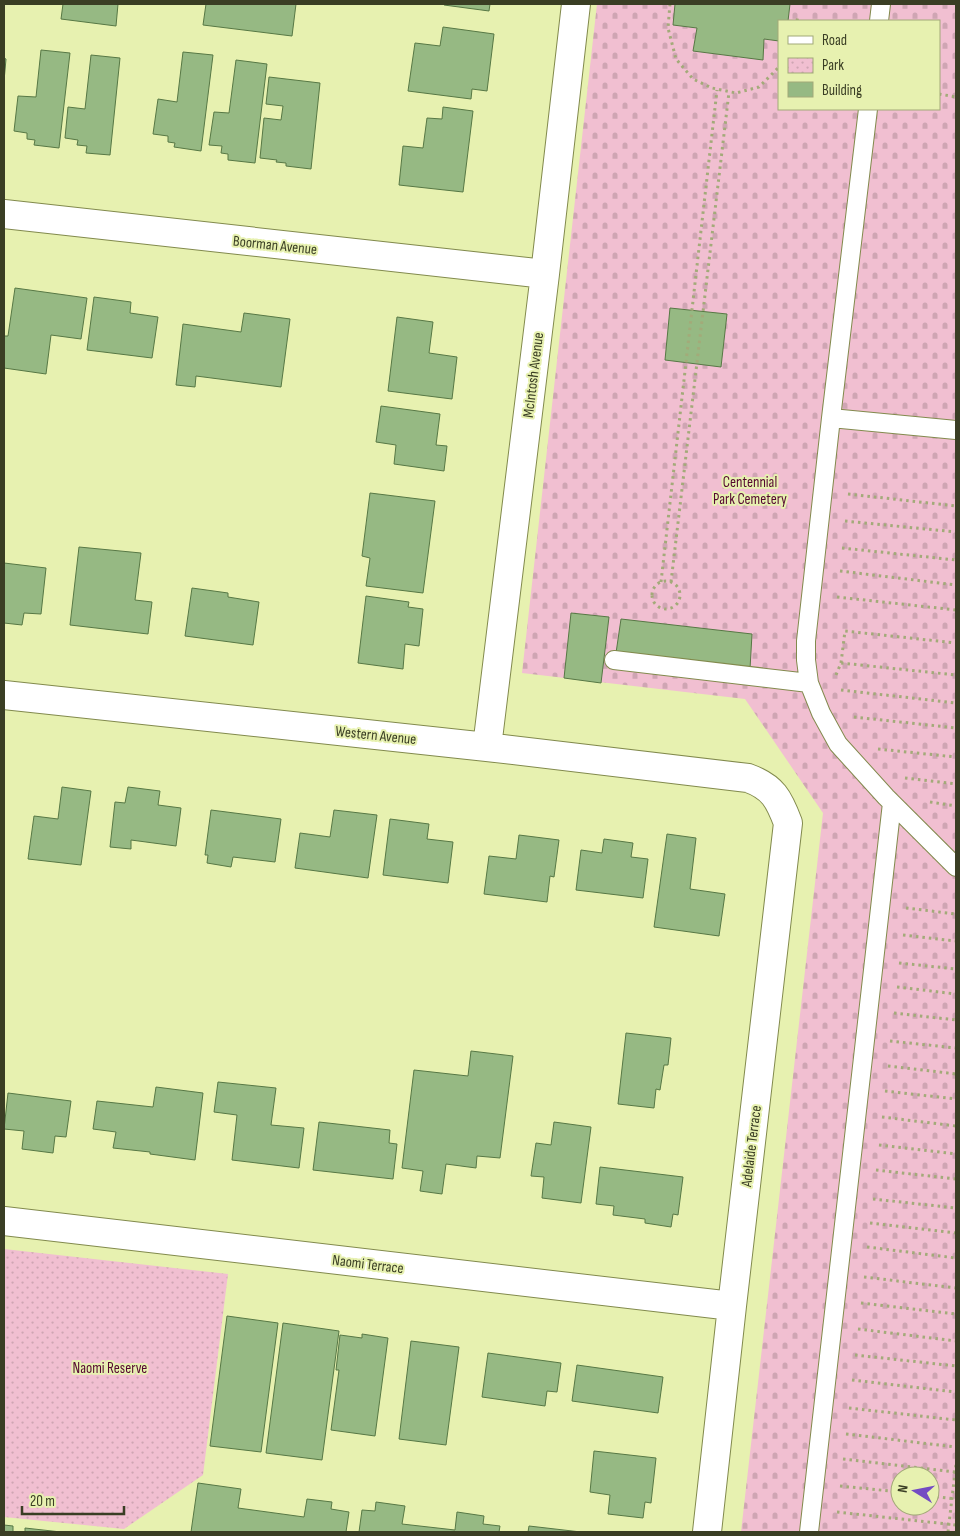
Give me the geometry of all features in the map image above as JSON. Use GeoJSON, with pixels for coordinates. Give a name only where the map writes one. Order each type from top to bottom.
{"type":"FeatureCollection","features":[{"type":"Feature","properties":{"kind":"street","name":"McIntosh Avenue"},"geometry":{"type":"LineString","coordinates":[[487,747],[576,4]]}},
{"type":"Feature","properties":{"kind":"street","name":"Boorman Avenue"},"geometry":{"type":"LineString","coordinates":[[4,214],[545,274]]}},
{"type":"Feature","properties":{"kind":"street","name":"Western Avenue"},"geometry":{"type":"LineString","coordinates":[[4,695],[487,747],[748,778]]}},
{"type":"Feature","properties":{"kind":"street","name":"Adelaide Terrace"},"geometry":{"type":"LineString","coordinates":[[708,1532],[732,1306],[788,824],[782,806],[773,792],[761,783],[748,778]]}},
{"type":"Feature","properties":{"kind":"street","name":"Naomi Terrace"},"geometry":{"type":"LineString","coordinates":[[4,1221],[732,1306]]}},
{"type":"Feature","properties":{"kind":"lane"},"geometry":{"type":"LineString","coordinates":[[879,20],[881,4]]}},
{"type":"Feature","properties":{"kind":"lane"},"geometry":{"type":"LineString","coordinates":[[868,110],[822,491],[806,641],[806,660],[809,683],[819,708],[838,744],[892,804],[956,867]]}},
{"type":"Feature","properties":{"kind":"lane"},"geometry":{"type":"LineString","coordinates":[[831,418],[956,430]]}},
{"type":"Feature","properties":{"kind":"lane"},"geometry":{"type":"LineString","coordinates":[[614,660],[809,683]]}},
{"type":"Feature","properties":{"kind":"lane"},"geometry":{"type":"LineString","coordinates":[[809,1532],[892,804]]}},
{"type":"Feature","properties":{"kind":"path"},"geometry":{"type":"LineString","coordinates":[[670,4],[668,28],[676,60],[694,79],[718,90],[736,93],[759,87],[778,68]]}},
{"type":"Feature","properties":{"kind":"path"},"geometry":{"type":"LineString","coordinates":[[797,20],[798,15]]}},
{"type":"Feature","properties":{"kind":"path"},"geometry":{"type":"LineString","coordinates":[[661,582],[718,90]]}},
{"type":"Feature","properties":{"kind":"path"},"geometry":{"type":"LineString","coordinates":[[671,582],[728,92]]}},
{"type":"Feature","properties":{"kind":"path"},"geometry":{"type":"LineString","coordinates":[[940,94],[956,96]]}},
{"type":"Feature","properties":{"kind":"path"},"geometry":{"type":"LineString","coordinates":[[822,491],[956,506]]}},
{"type":"Feature","properties":{"kind":"path"},"geometry":{"type":"LineString","coordinates":[[820,518],[956,532]]}},
{"type":"Feature","properties":{"kind":"path"},"geometry":{"type":"LineString","coordinates":[[817,545],[956,560]]}},
{"type":"Feature","properties":{"kind":"path"},"geometry":{"type":"LineString","coordinates":[[814,568],[956,585]]}},
{"type":"Feature","properties":{"kind":"path"},"geometry":{"type":"LineString","coordinates":[[661,582],[671,582],[678,588],[680,598],[675,606],[662,609],[654,604],[652,595],[654,587],[661,582]]}},
{"type":"Feature","properties":{"kind":"path"},"geometry":{"type":"LineString","coordinates":[[812,594],[956,610]]}},
{"type":"Feature","properties":{"kind":"path"},"geometry":{"type":"LineString","coordinates":[[956,643],[845,631],[841,663],[831,689],[819,708],[956,728]]}},
{"type":"Feature","properties":{"kind":"path"},"geometry":{"type":"LineString","coordinates":[[841,663],[956,675]]}},
{"type":"Feature","properties":{"kind":"path"},"geometry":{"type":"LineString","coordinates":[[831,689],[956,703]]}},
{"type":"Feature","properties":{"kind":"path"},"geometry":{"type":"LineString","coordinates":[[838,744],[956,757]]}},
{"type":"Feature","properties":{"kind":"path"},"geometry":{"type":"LineString","coordinates":[[864,774],[956,784]]}},
{"type":"Feature","properties":{"kind":"path"},"geometry":{"type":"LineString","coordinates":[[880,905],[956,914]]}},
{"type":"Feature","properties":{"kind":"path"},"geometry":{"type":"LineString","coordinates":[[877,932],[956,941]]}},
{"type":"Feature","properties":{"kind":"path"},"geometry":{"type":"LineString","coordinates":[[874,961],[956,969]]}},
{"type":"Feature","properties":{"kind":"path"},"geometry":{"type":"LineString","coordinates":[[872,984],[956,994]]}},
{"type":"Feature","properties":{"kind":"path"},"geometry":{"type":"LineString","coordinates":[[868,1010],[956,1020]]}},
{"type":"Feature","properties":{"kind":"path"},"geometry":{"type":"LineString","coordinates":[[865,1038],[956,1048]]}},
{"type":"Feature","properties":{"kind":"path"},"geometry":{"type":"LineString","coordinates":[[862,1062],[956,1074]]}},
{"type":"Feature","properties":{"kind":"path"},"geometry":{"type":"LineString","coordinates":[[859,1088],[956,1099]]}},
{"type":"Feature","properties":{"kind":"path"},"geometry":{"type":"LineString","coordinates":[[857,1114],[956,1126]]}},
{"type":"Feature","properties":{"kind":"path"},"geometry":{"type":"LineString","coordinates":[[853,1142],[956,1154]]}},
{"type":"Feature","properties":{"kind":"path"},"geometry":{"type":"LineString","coordinates":[[851,1167],[956,1179]]}},
{"type":"Feature","properties":{"kind":"path"},"geometry":{"type":"LineString","coordinates":[[847,1196],[956,1208]]}},
{"type":"Feature","properties":{"kind":"path"},"geometry":{"type":"LineString","coordinates":[[844,1220],[956,1233]]}},
{"type":"Feature","properties":{"kind":"path"},"geometry":{"type":"LineString","coordinates":[[842,1244],[956,1258]]}},
{"type":"Feature","properties":{"kind":"path"},"geometry":{"type":"LineString","coordinates":[[838,1274],[956,1288]]}},
{"type":"Feature","properties":{"kind":"path"},"geometry":{"type":"LineString","coordinates":[[835,1300],[956,1314]]}},
{"type":"Feature","properties":{"kind":"path"},"geometry":{"type":"LineString","coordinates":[[832,1326],[956,1340]]}},
{"type":"Feature","properties":{"kind":"path"},"geometry":{"type":"LineString","coordinates":[[830,1352],[956,1366]]}},
{"type":"Feature","properties":{"kind":"path"},"geometry":{"type":"LineString","coordinates":[[827,1377],[956,1392]]}},
{"type":"Feature","properties":{"kind":"path"},"geometry":{"type":"LineString","coordinates":[[824,1406],[956,1420]]}},
{"type":"Feature","properties":{"kind":"path"},"geometry":{"type":"LineString","coordinates":[[821,1431],[956,1447]]}},
{"type":"Feature","properties":{"kind":"path"},"geometry":{"type":"LineString","coordinates":[[818,1456],[956,1472]]}},
{"type":"Feature","properties":{"kind":"path"},"geometry":{"type":"LineString","coordinates":[[948,1532],[954,1498],[956,1464]]}},
{"type":"Feature","properties":{"kind":"path"},"geometry":{"type":"LineString","coordinates":[[814,1483],[890,1491]]}},
{"type":"Feature","properties":{"kind":"path"},"geometry":{"type":"LineString","coordinates":[[940,1497],[954,1498]]}},
{"type":"Feature","properties":{"kind":"path"},"geometry":{"type":"LineString","coordinates":[[812,1509],[956,1525]]}},
{"type":"Feature","properties":{"kind":"green space","name":"Centennial Park Cemetery"},"geometry":{"type":"Polygon","coordinates":[[[597,4],[956,4],[956,1532],[741,1532],[823,813],[745,699],[522,673],[597,4]]]}},
{"type":"Feature","properties":{"kind":"green space","name":"Naomi Reserve"},"geometry":{"type":"Polygon","coordinates":[[[4,1249],[228,1274],[203,1475],[124,1529],[4,1517],[4,1249]]]}},
{"type":"Feature","properties":{"kind":"building"},"geometry":{"type":"Polygon","coordinates":[[[63,4],[118,4],[116,26],[61,19],[63,4]]]}},
{"type":"Feature","properties":{"kind":"building"},"geometry":{"type":"Polygon","coordinates":[[[206,4],[296,4],[292,36],[203,25],[206,4]]]}},
{"type":"Feature","properties":{"kind":"building"},"geometry":{"type":"Polygon","coordinates":[[[444,4],[490,4],[489,11],[444,4]]]}},
{"type":"Feature","properties":{"kind":"building"},"geometry":{"type":"Polygon","coordinates":[[[675,4],[790,4],[788,20],[778,20],[778,41],[764,39],[763,60],[693,51],[697,28],[673,25],[675,4]]]}},
{"type":"Feature","properties":{"kind":"building"},"geometry":{"type":"Polygon","coordinates":[[[443,27],[494,34],[487,91],[472,89],[471,99],[408,91],[415,43],[440,46],[443,27]]]}},
{"type":"Feature","properties":{"kind":"building"},"geometry":{"type":"Polygon","coordinates":[[[41,50],[70,53],[59,148],[34,145],[35,140],[27,139],[27,133],[14,131],[18,96],[36,97],[41,50]]]}},
{"type":"Feature","properties":{"kind":"building"},"geometry":{"type":"Polygon","coordinates":[[[183,52],[213,55],[201,151],[174,147],[175,143],[168,142],[168,136],[153,134],[158,99],[177,102],[183,52]]]}},
{"type":"Feature","properties":{"kind":"building"},"geometry":{"type":"Polygon","coordinates":[[[91,55],[120,58],[110,155],[86,153],[87,146],[77,145],[78,140],[65,138],[68,107],[85,109],[91,55]]]}},
{"type":"Feature","properties":{"kind":"building"},"geometry":{"type":"Polygon","coordinates":[[[4,58],[6,59],[4,81],[4,58]]]}},
{"type":"Feature","properties":{"kind":"building"},"geometry":{"type":"Polygon","coordinates":[[[236,60],[267,64],[255,163],[228,160],[228,154],[221,153],[222,146],[209,145],[214,112],[229,113],[236,60]]]}},
{"type":"Feature","properties":{"kind":"building"},"geometry":{"type":"Polygon","coordinates":[[[269,77],[320,83],[311,169],[286,166],[286,163],[276,162],[277,160],[260,158],[264,118],[281,120],[283,106],[266,104],[269,77]]]}},
{"type":"Feature","properties":{"kind":"building"},"geometry":{"type":"Polygon","coordinates":[[[443,107],[473,111],[463,192],[399,185],[403,146],[423,148],[427,118],[442,119],[443,107]]]}},
{"type":"Feature","properties":{"kind":"building"},"geometry":{"type":"Polygon","coordinates":[[[15,288],[87,298],[81,339],[51,335],[46,374],[4,368],[4,336],[8,336],[15,288]]]}},
{"type":"Feature","properties":{"kind":"building"},"geometry":{"type":"Polygon","coordinates":[[[94,297],[131,302],[130,313],[158,317],[152,358],[87,350],[94,297]]]}},
{"type":"Feature","properties":{"kind":"building"},"geometry":{"type":"Polygon","coordinates":[[[670,308],[727,314],[721,367],[665,360],[670,308]]]}},
{"type":"Feature","properties":{"kind":"building"},"geometry":{"type":"Polygon","coordinates":[[[244,313],[290,319],[281,387],[196,376],[195,387],[176,385],[183,324],[241,332],[244,313]]]}},
{"type":"Feature","properties":{"kind":"building"},"geometry":{"type":"Polygon","coordinates":[[[397,317],[433,322],[429,353],[457,357],[452,399],[388,391],[397,317]]]}},
{"type":"Feature","properties":{"kind":"building"},"geometry":{"type":"Polygon","coordinates":[[[381,406],[440,414],[436,445],[447,446],[444,471],[394,464],[396,445],[376,442],[381,406]]]}},
{"type":"Feature","properties":{"kind":"building"},"geometry":{"type":"Polygon","coordinates":[[[370,493],[435,501],[423,593],[366,586],[370,558],[362,556],[370,493]]]}},
{"type":"Feature","properties":{"kind":"building"},"geometry":{"type":"Polygon","coordinates":[[[79,547],[141,553],[135,600],[152,602],[148,634],[70,625],[79,547]]]}},
{"type":"Feature","properties":{"kind":"building"},"geometry":{"type":"Polygon","coordinates":[[[4,563],[46,568],[41,614],[24,613],[22,625],[4,623],[4,563]]]}},
{"type":"Feature","properties":{"kind":"building"},"geometry":{"type":"Polygon","coordinates":[[[192,588],[228,593],[228,597],[259,602],[253,645],[185,636],[192,588]]]}},
{"type":"Feature","properties":{"kind":"building"},"geometry":{"type":"Polygon","coordinates":[[[366,596],[409,602],[408,607],[423,609],[419,646],[405,644],[403,669],[358,663],[366,596]]]}},
{"type":"Feature","properties":{"kind":"building"},"geometry":{"type":"Polygon","coordinates":[[[571,613],[609,617],[601,683],[564,678],[571,613]]]}},
{"type":"Feature","properties":{"kind":"building"},"geometry":{"type":"Polygon","coordinates":[[[621,619],[752,634],[750,669],[616,653],[621,619]]]}},
{"type":"Feature","properties":{"kind":"building"},"geometry":{"type":"Polygon","coordinates":[[[62,787],[91,791],[81,865],[28,859],[34,816],[58,819],[62,787]]]}},
{"type":"Feature","properties":{"kind":"building"},"geometry":{"type":"Polygon","coordinates":[[[128,787],[160,791],[158,805],[181,808],[176,846],[131,840],[131,849],[110,847],[115,802],[125,803],[128,787]]]}},
{"type":"Feature","properties":{"kind":"building"},"geometry":{"type":"Polygon","coordinates":[[[211,810],[281,819],[275,862],[233,857],[231,867],[207,863],[208,855],[205,855],[211,810]]]}},
{"type":"Feature","properties":{"kind":"building"},"geometry":{"type":"Polygon","coordinates":[[[334,810],[377,815],[368,878],[295,868],[300,833],[330,837],[334,810]]]}},
{"type":"Feature","properties":{"kind":"building"},"geometry":{"type":"Polygon","coordinates":[[[390,819],[429,824],[427,839],[453,842],[448,883],[383,875],[390,819]]]}},
{"type":"Feature","properties":{"kind":"building"},"geometry":{"type":"Polygon","coordinates":[[[667,834],[696,838],[690,889],[725,894],[719,936],[654,927],[667,834]]]}},
{"type":"Feature","properties":{"kind":"building"},"geometry":{"type":"Polygon","coordinates":[[[519,835],[559,840],[554,877],[550,876],[547,902],[484,894],[489,856],[516,859],[519,835]]]}},
{"type":"Feature","properties":{"kind":"building"},"geometry":{"type":"Polygon","coordinates":[[[604,839],[633,843],[631,857],[648,859],[643,898],[576,890],[581,850],[602,853],[604,839]]]}},
{"type":"Feature","properties":{"kind":"building"},"geometry":{"type":"Polygon","coordinates":[[[626,1033],[671,1038],[668,1065],[664,1065],[660,1090],[656,1089],[654,1108],[618,1104],[626,1033]]]}},
{"type":"Feature","properties":{"kind":"building"},"geometry":{"type":"Polygon","coordinates":[[[471,1051],[513,1056],[500,1158],[477,1156],[476,1168],[446,1164],[442,1194],[420,1191],[423,1171],[402,1168],[414,1070],[468,1076],[471,1051]]]}},
{"type":"Feature","properties":{"kind":"building"},"geometry":{"type":"Polygon","coordinates":[[[218,1082],[276,1088],[271,1125],[304,1128],[299,1168],[232,1160],[237,1115],[214,1112],[218,1082]]]}},
{"type":"Feature","properties":{"kind":"building"},"geometry":{"type":"Polygon","coordinates":[[[156,1087],[203,1093],[195,1160],[113,1148],[116,1132],[93,1129],[97,1101],[153,1107],[156,1087]]]}},
{"type":"Feature","properties":{"kind":"building"},"geometry":{"type":"Polygon","coordinates":[[[8,1093],[71,1101],[66,1137],[55,1136],[53,1153],[22,1149],[24,1131],[4,1129],[8,1093]]]}},
{"type":"Feature","properties":{"kind":"building"},"geometry":{"type":"Polygon","coordinates":[[[319,1122],[390,1130],[389,1143],[397,1144],[393,1179],[313,1170],[319,1122]]]}},
{"type":"Feature","properties":{"kind":"building"},"geometry":{"type":"Polygon","coordinates":[[[554,1122],[591,1127],[581,1203],[542,1198],[544,1177],[531,1176],[536,1143],[551,1145],[554,1122]]]}},
{"type":"Feature","properties":{"kind":"building"},"geometry":{"type":"Polygon","coordinates":[[[600,1167],[683,1177],[678,1215],[673,1214],[671,1227],[645,1223],[645,1219],[613,1215],[614,1206],[596,1204],[600,1167]]]}},
{"type":"Feature","properties":{"kind":"building"},"geometry":{"type":"Polygon","coordinates":[[[227,1316],[278,1323],[261,1452],[210,1446],[227,1316]]]}},
{"type":"Feature","properties":{"kind":"building"},"geometry":{"type":"Polygon","coordinates":[[[283,1323],[339,1331],[322,1460],[266,1453],[283,1323]]]}},
{"type":"Feature","properties":{"kind":"building"},"geometry":{"type":"Polygon","coordinates":[[[362,1334],[388,1338],[375,1436],[331,1430],[339,1370],[336,1370],[340,1335],[362,1338],[362,1334]]]}},
{"type":"Feature","properties":{"kind":"building"},"geometry":{"type":"Polygon","coordinates":[[[411,1341],[459,1347],[446,1445],[399,1439],[411,1341]]]}},
{"type":"Feature","properties":{"kind":"building"},"geometry":{"type":"Polygon","coordinates":[[[488,1353],[561,1363],[557,1392],[547,1391],[545,1406],[482,1397],[488,1353]]]}},
{"type":"Feature","properties":{"kind":"building"},"geometry":{"type":"Polygon","coordinates":[[[577,1365],[663,1377],[658,1413],[572,1401],[577,1365]]]}},
{"type":"Feature","properties":{"kind":"building"},"geometry":{"type":"Polygon","coordinates":[[[594,1451],[656,1458],[651,1503],[645,1502],[643,1518],[608,1514],[610,1495],[590,1492],[594,1451]]]}},
{"type":"Feature","properties":{"kind":"building"},"geometry":{"type":"Polygon","coordinates":[[[198,1483],[241,1489],[238,1508],[304,1517],[307,1499],[332,1502],[331,1509],[349,1512],[346,1532],[191,1532],[198,1483]]]}},
{"type":"Feature","properties":{"kind":"building"},"geometry":{"type":"Polygon","coordinates":[[[376,1502],[405,1506],[402,1524],[455,1530],[457,1512],[484,1516],[483,1524],[500,1526],[499,1532],[359,1532],[362,1510],[375,1511],[376,1502]]]}},
{"type":"Feature","properties":{"kind":"building"},"geometry":{"type":"Polygon","coordinates":[[[4,1525],[13,1526],[13,1532],[4,1532],[4,1525]]]}},
{"type":"Feature","properties":{"kind":"building"},"geometry":{"type":"Polygon","coordinates":[[[529,1526],[581,1532],[528,1532],[529,1526]]]}},
{"type":"Feature","properties":{"kind":"building"},"geometry":{"type":"Polygon","coordinates":[[[25,1528],[61,1532],[25,1532],[25,1528]]]}}]}
